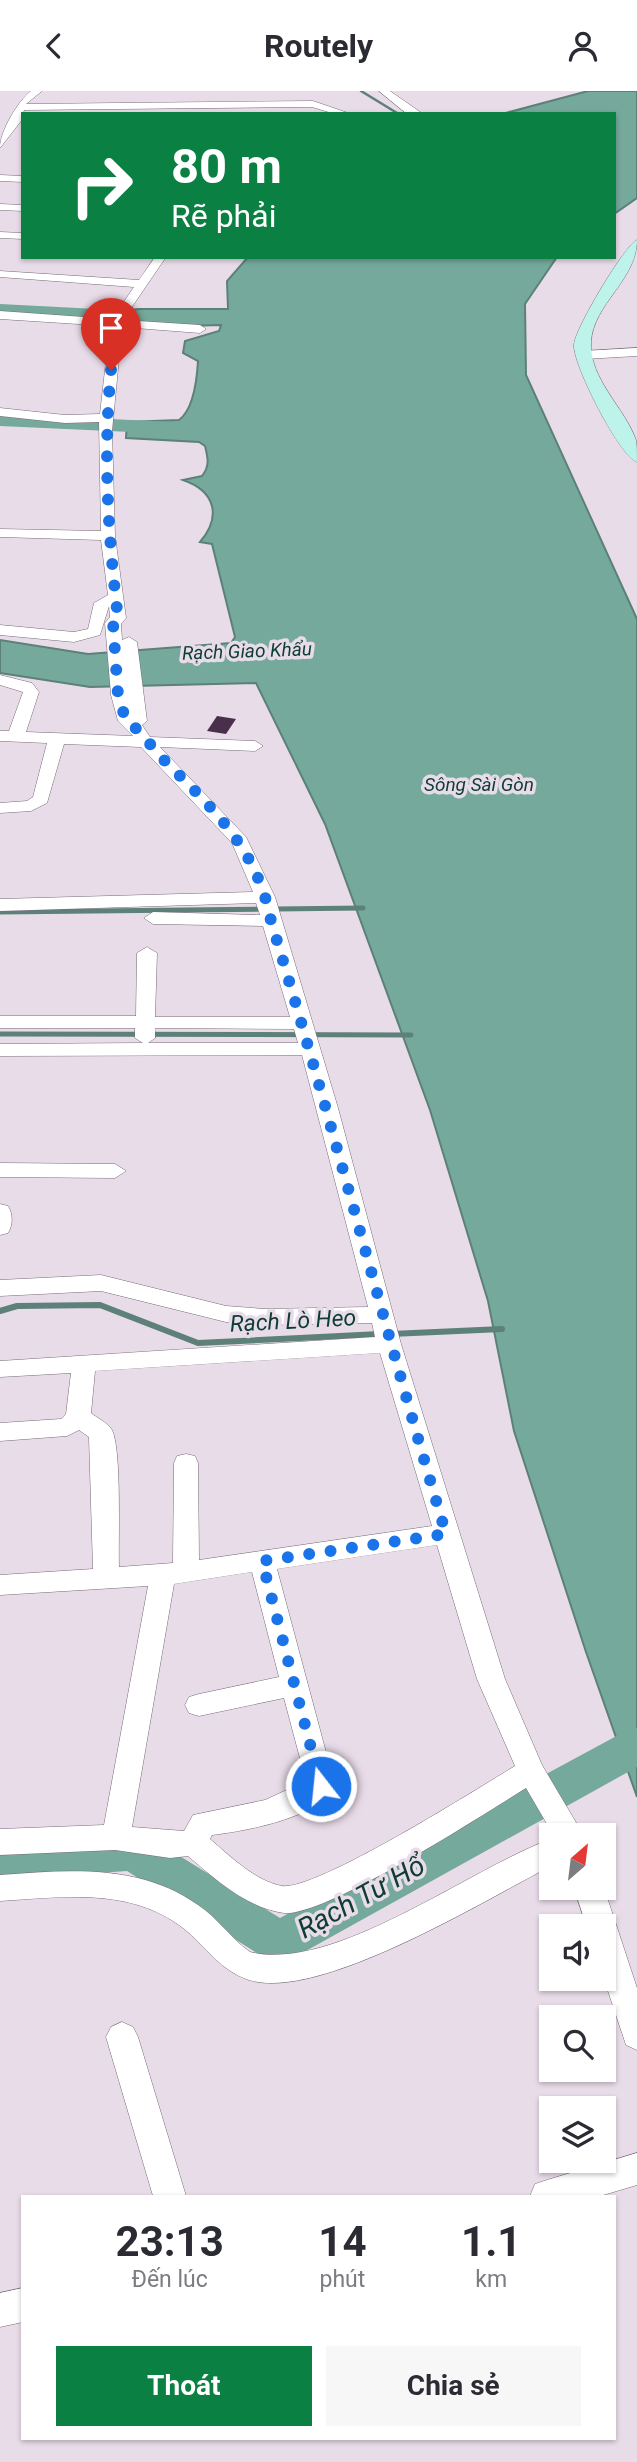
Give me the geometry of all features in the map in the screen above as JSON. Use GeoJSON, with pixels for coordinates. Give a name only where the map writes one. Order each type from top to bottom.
{"type":"FeatureCollection","features":[{"type":"Feature","properties":{"kind":"street"},"geometry":{"type":"LineString","coordinates":[[4,146],[18,104],[37,91]]}},
{"type":"Feature","properties":{"kind":"street"},"geometry":{"type":"LineString","coordinates":[[384,91],[411,112]]}},
{"type":"Feature","properties":{"kind":"street"},"geometry":{"type":"LineString","coordinates":[[208,94],[228,93],[229,108]]}},
{"type":"Feature","properties":{"kind":"street"},"geometry":{"type":"LineString","coordinates":[[251,105],[257,101],[318,97],[314,93]]}},
{"type":"Feature","properties":{"kind":"street"},"geometry":{"type":"LineString","coordinates":[[18,104],[187,110],[313,104],[339,112]]}},
{"type":"Feature","properties":{"kind":"street"},"geometry":{"type":"LineString","coordinates":[[0,178],[21,179]]}},
{"type":"Feature","properties":{"kind":"street"},"geometry":{"type":"LineString","coordinates":[[0,207],[21,208]]}},
{"type":"Feature","properties":{"kind":"street"},"geometry":{"type":"LineString","coordinates":[[0,235],[21,236]]}},
{"type":"Feature","properties":{"kind":"street"},"geometry":{"type":"LineString","coordinates":[[634,254],[588,323],[582,345],[586,361],[636,453]]}},
{"type":"Feature","properties":{"kind":"street"},"geometry":{"type":"LineString","coordinates":[[160,259],[138,289],[120,306],[106,423],[108,536],[118,618],[113,623],[122,647],[127,694],[126,721],[208,803],[240,841],[268,909],[386,1332],[491,1679],[556,1823]]}},
{"type":"Feature","properties":{"kind":"street"},"geometry":{"type":"LineString","coordinates":[[2,275],[18,262],[90,267]]}},
{"type":"Feature","properties":{"kind":"street"},"geometry":{"type":"LineString","coordinates":[[2,275],[138,289]]}},
{"type":"Feature","properties":{"kind":"street"},"geometry":{"type":"LineString","coordinates":[[0,302],[14,302]]}},
{"type":"Feature","properties":{"kind":"street"},"geometry":{"type":"LineString","coordinates":[[0,315],[200,329]]}},
{"type":"Feature","properties":{"kind":"street"},"geometry":{"type":"LineString","coordinates":[[586,361],[637,352]]}},
{"type":"Feature","properties":{"kind":"street"},"geometry":{"type":"LineString","coordinates":[[586,361],[637,362]]}},
{"type":"Feature","properties":{"kind":"street"},"geometry":{"type":"LineString","coordinates":[[0,412],[106,423]]}},
{"type":"Feature","properties":{"kind":"street"},"geometry":{"type":"LineString","coordinates":[[0,424],[106,423]]}},
{"type":"Feature","properties":{"kind":"street"},"geometry":{"type":"LineString","coordinates":[[0,533],[108,536]]}},
{"type":"Feature","properties":{"kind":"street"},"geometry":{"type":"LineString","coordinates":[[0,630],[75,637],[95,632],[102,603],[116,597]]}},
{"type":"Feature","properties":{"kind":"street"},"geometry":{"type":"LineString","coordinates":[[0,680],[26,686],[31,692],[8,736],[57,737],[139,732],[255,746]]}},
{"type":"Feature","properties":{"kind":"street"},"geometry":{"type":"LineString","coordinates":[[2,808],[37,804],[57,737]]}},
{"type":"Feature","properties":{"kind":"street"},"geometry":{"type":"LineString","coordinates":[[0,905],[268,909]]}},
{"type":"Feature","properties":{"kind":"street"},"geometry":{"type":"LineString","coordinates":[[153,918],[268,909]]}},
{"type":"Feature","properties":{"kind":"street"},"geometry":{"type":"LineString","coordinates":[[145,1036],[147,954]]}},
{"type":"Feature","properties":{"kind":"street"},"geometry":{"type":"LineString","coordinates":[[0,1022],[145,1036],[305,1035]]}},
{"type":"Feature","properties":{"kind":"street"},"geometry":{"type":"LineString","coordinates":[[0,1051],[145,1036],[305,1035]]}},
{"type":"Feature","properties":{"kind":"street"},"geometry":{"type":"LineString","coordinates":[[0,1170],[115,1171]]}},
{"type":"Feature","properties":{"kind":"street"},"geometry":{"type":"LineString","coordinates":[[0,1211],[0,1228]]}},
{"type":"Feature","properties":{"kind":"street"},"geometry":{"type":"LineString","coordinates":[[0,1288],[101,1283],[226,1314],[386,1332]]}},
{"type":"Feature","properties":{"kind":"street"},"geometry":{"type":"LineString","coordinates":[[0,1369],[84,1364],[386,1332]]}},
{"type":"Feature","properties":{"kind":"street"},"geometry":{"type":"LineString","coordinates":[[0,1432],[67,1427],[78,1417],[84,1364]]}},
{"type":"Feature","properties":{"kind":"street"},"geometry":{"type":"LineString","coordinates":[[78,1417],[101,1433],[105,1473],[106,1579]]}},
{"type":"Feature","properties":{"kind":"street"},"geometry":{"type":"LineString","coordinates":[[115,1837],[125,1798],[135,1723],[174,1574],[186,1463]]}},
{"type":"Feature","properties":{"kind":"street"},"geometry":{"type":"LineString","coordinates":[[0,1585],[174,1574],[446,1534]]}},
{"type":"Feature","properties":{"kind":"street"},"geometry":{"type":"LineString","coordinates":[[193,1843],[203,1824],[230,1820],[304,1800],[321,1786],[262,1561]]}},
{"type":"Feature","properties":{"kind":"street"},"geometry":{"type":"LineString","coordinates":[[199,1705],[294,1685]]}},
{"type":"Feature","properties":{"kind":"street"},"geometry":{"type":"LineString","coordinates":[[0,1842],[115,1837],[170,1845],[193,1843],[228,1872],[269,1896],[285,1902],[298,1899],[384,1860],[536,1777]]}},
{"type":"Feature","properties":{"kind":"street"},"geometry":{"type":"LineString","coordinates":[[0,1888],[82,1884],[123,1887],[161,1898],[203,1927],[237,1961],[258,1969],[312,1965],[344,1956],[539,1850]]}},
{"type":"Feature","properties":{"kind":"street"},"geometry":{"type":"LineString","coordinates":[[616,1970],[637,2035]]}},
{"type":"Feature","properties":{"kind":"street"},"geometry":{"type":"LineString","coordinates":[[122,2037],[170,2195]]}},
{"type":"Feature","properties":{"kind":"street"},"geometry":{"type":"LineString","coordinates":[[550,2195],[637,2169]]}},
{"type":"Feature","properties":{"kind":"street"},"geometry":{"type":"LineString","coordinates":[[0,2310],[21,2305]]}},
{"type":"Feature","properties":{"kind":"water"},"geometry":{"type":"Polygon","coordinates":[[[588,91],[637,91],[637,198],[616,213],[616,112],[509,112],[588,91]]]}},
{"type":"Feature","properties":{"kind":"water","name":"Sông Sài Gòn"},"geometry":{"type":"Polygon","coordinates":[[[246,259],[556,259],[525,304],[526,375],[637,619],[637,1797],[586,1652],[514,1431],[488,1301],[430,1110],[325,824],[256,683],[90,687],[0,673],[0,640],[88,654],[231,643],[235,637],[212,544],[200,542],[211,523],[212,505],[202,491],[183,480],[202,476],[205,472],[208,462],[205,446],[199,442],[126,438],[127,422],[179,420],[184,415],[194,393],[198,361],[183,353],[185,341],[219,331],[221,325],[184,326],[125,320],[131,310],[228,309],[227,281],[246,259]]]}},
{"type":"Feature","properties":{"kind":"building"},"geometry":{"type":"Polygon","coordinates":[[[217,716],[236,719],[226,734],[207,731],[217,716]]]}},
{"type":"Feature","properties":{"kind":"waterway"},"geometry":{"type":"LineString","coordinates":[[361,91],[395,112]]}},
{"type":"Feature","properties":{"kind":"waterway"},"geometry":{"type":"LineString","coordinates":[[0,309],[175,319]]}},
{"type":"Feature","properties":{"kind":"waterway"},"geometry":{"type":"LineString","coordinates":[[0,420],[175,428]]}},
{"type":"Feature","properties":{"kind":"waterway"},"geometry":{"type":"LineString","coordinates":[[0,912],[363,908]]}},
{"type":"Feature","properties":{"kind":"waterway"},"geometry":{"type":"LineString","coordinates":[[0,1034],[411,1035]]}},
{"type":"Feature","properties":{"kind":"waterway","name":"Rạch Lò Heo"},"geometry":{"type":"LineString","coordinates":[[0,1311],[17,1306],[100,1305],[198,1343],[380,1334]]}},
{"type":"Feature","properties":{"kind":"waterway","name":"Rạch Lò Heo"},"geometry":{"type":"LineString","coordinates":[[391,1334],[502,1329]]}},
{"type":"Feature","properties":{"kind":"waterway","name":"Rạch Tư Hổ"},"geometry":{"type":"LineString","coordinates":[[0,1860],[133,1851],[279,1942],[637,1746]]}},
{"type":"Feature","properties":{"kind":"route"},"geometry":{"type":"LineString","coordinates":[[111,370],[105,431],[106,484],[108,536],[118,618],[113,623],[118,695],[126,721],[134,725],[143,739],[208,803],[240,841],[266,897],[328,1108],[389,1343],[446,1534],[262,1561],[321,1786]]}},
{"type":"Feature","properties":{"kind":"water label","name":"Rạch Giao Khẩu"},"geometry":{"type":"Point","coordinates":[247,651]}}]}
